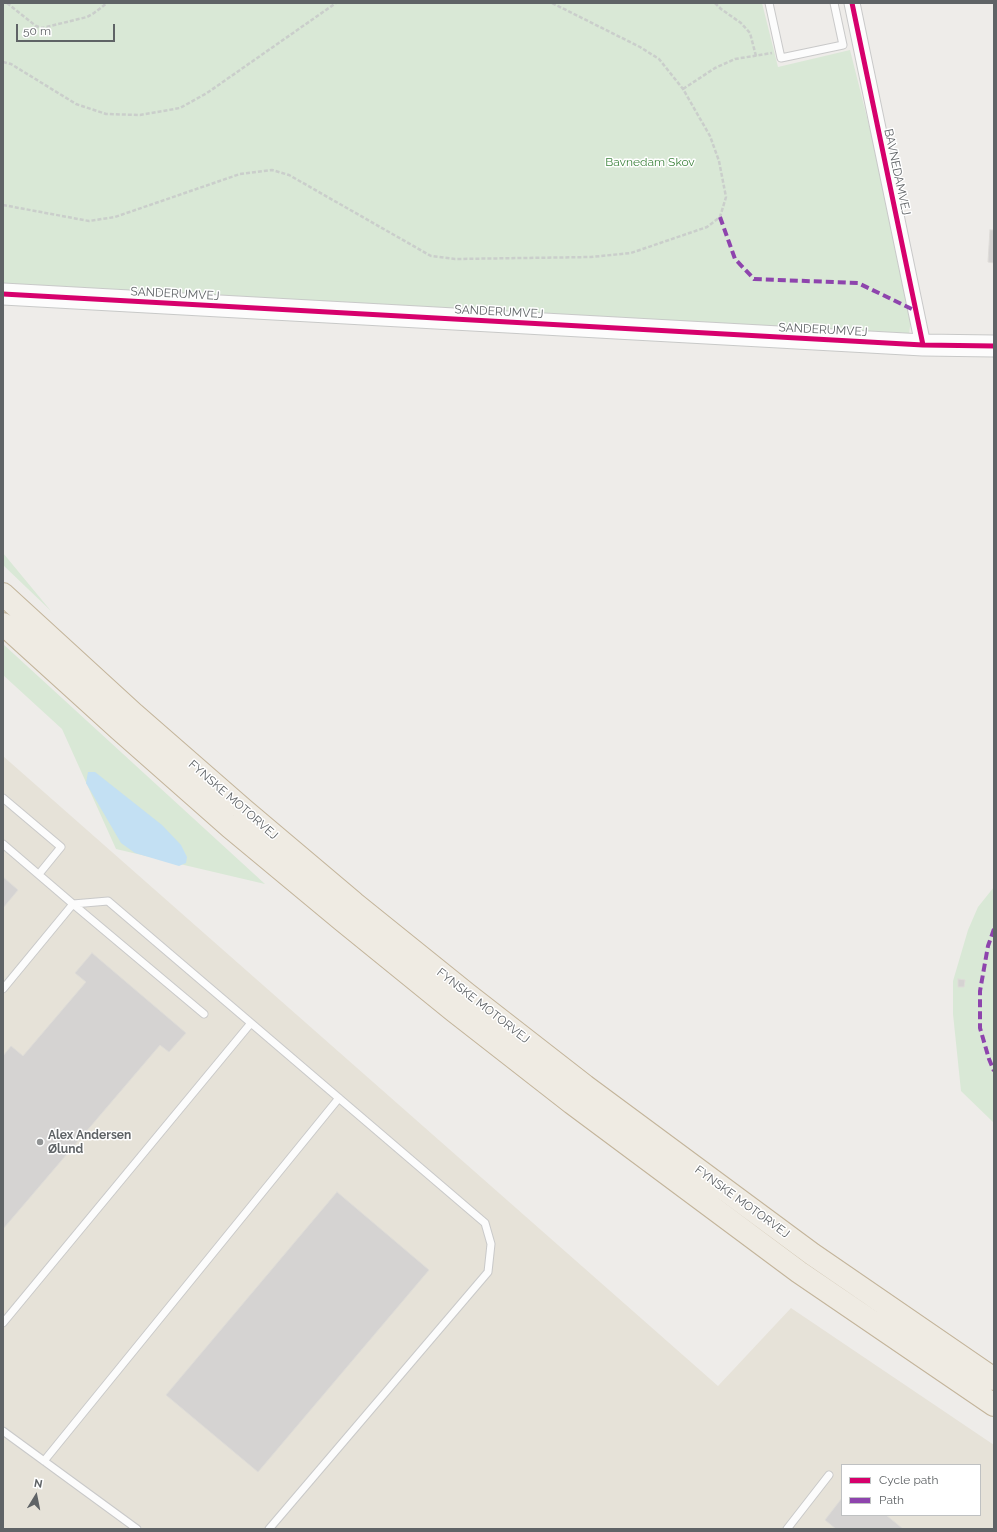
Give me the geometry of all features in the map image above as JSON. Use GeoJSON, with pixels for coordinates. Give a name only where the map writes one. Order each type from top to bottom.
{"type":"FeatureCollection","features":[{"type":"Feature","properties":{"kind":"highway","name":"FYNSKE MOTORVEJ"},"geometry":{"type":"LineString","coordinates":[[3,594],[134,714],[244,810],[354,903],[467,994],[585,1086],[812,1254],[994,1379]]}},
{"type":"Feature","properties":{"kind":"highway","name":"FYNSKE MOTORVEJ"},"geometry":{"type":"LineString","coordinates":[[3,624],[119,730],[230,827],[454,1011],[572,1103],[799,1272],[994,1405]]}},
{"type":"Feature","properties":{"kind":"street","name":"BAVNEDAMVEJ"},"geometry":{"type":"LineString","coordinates":[[852,3],[923,345]]}},
{"type":"Feature","properties":{"kind":"street","name":"SANDERUMVEJ"},"geometry":{"type":"LineString","coordinates":[[3,294],[923,345],[994,346]]}},
{"type":"Feature","properties":{"kind":"lane"},"geometry":{"type":"LineString","coordinates":[[769,3],[781,58],[843,45],[834,3]]}},
{"type":"Feature","properties":{"kind":"lane"},"geometry":{"type":"LineString","coordinates":[[3,798],[61,847],[39,874]]}},
{"type":"Feature","properties":{"kind":"lane"},"geometry":{"type":"LineString","coordinates":[[3,844],[204,1014]]}},
{"type":"Feature","properties":{"kind":"lane"},"geometry":{"type":"LineString","coordinates":[[3,989],[73,904],[108,901],[485,1223],[491,1244],[488,1272],[269,1529]]}},
{"type":"Feature","properties":{"kind":"lane"},"geometry":{"type":"LineString","coordinates":[[3,1323],[251,1023]]}},
{"type":"Feature","properties":{"kind":"lane"},"geometry":{"type":"LineString","coordinates":[[44,1461],[339,1098]]}},
{"type":"Feature","properties":{"kind":"lane"},"geometry":{"type":"LineString","coordinates":[[3,1431],[137,1529]]}},
{"type":"Feature","properties":{"kind":"lane"},"geometry":{"type":"LineString","coordinates":[[787,1529],[829,1475]]}},
{"type":"Feature","properties":{"kind":"path"},"geometry":{"type":"LineString","coordinates":[[7,3],[36,26],[42,28],[87,17],[94,14],[107,3]]}},
{"type":"Feature","properties":{"kind":"path"},"geometry":{"type":"LineString","coordinates":[[3,62],[11,64],[76,104],[106,114],[140,115],[180,108],[207,93],[336,3]]}},
{"type":"Feature","properties":{"kind":"path"},"geometry":{"type":"LineString","coordinates":[[3,205],[89,221],[115,217],[240,174],[272,170],[289,175],[431,256],[455,259],[576,258],[631,253],[707,227],[720,217],[726,196],[719,162],[710,136],[683,90],[659,59],[647,51],[552,3]]}},
{"type":"Feature","properties":{"kind":"path"},"geometry":{"type":"LineString","coordinates":[[715,3],[721,10],[741,23],[750,33],[756,56]]}},
{"type":"Feature","properties":{"kind":"path"},"geometry":{"type":"LineString","coordinates":[[683,90],[715,68],[735,59],[780,52]]}},
{"type":"Feature","properties":{"kind":"shaded area"},"geometry":{"type":"Polygon","coordinates":[[[3,756],[718,1386],[791,1308],[994,1445],[994,1529],[3,1529],[3,756]]]}},
{"type":"Feature","properties":{"kind":"green space","name":"Bavnedam Skov"},"geometry":{"type":"Polygon","coordinates":[[[3,3],[762,3],[778,67],[850,50],[913,300],[909,335],[3,283],[3,3]]]}},
{"type":"Feature","properties":{"kind":"green space"},"geometry":{"type":"Polygon","coordinates":[[[3,553],[51,611],[3,565],[3,553]]]}},
{"type":"Feature","properties":{"kind":"green space"},"geometry":{"type":"Polygon","coordinates":[[[3,644],[265,884],[116,849],[62,729],[3,675],[3,644]]]}},
{"type":"Feature","properties":{"kind":"green space"},"geometry":{"type":"Polygon","coordinates":[[[994,887],[994,1123],[961,1091],[953,1014],[953,981],[968,930],[978,907],[994,887]]]}},
{"type":"Feature","properties":{"kind":"water"},"geometry":{"type":"Polygon","coordinates":[[[88,772],[95,772],[162,825],[181,845],[187,857],[186,863],[179,866],[135,853],[121,843],[86,783],[88,772]]]}},
{"type":"Feature","properties":{"kind":"building"},"geometry":{"type":"Polygon","coordinates":[[[990,230],[994,230],[994,263],[988,262],[990,230]]]}},
{"type":"Feature","properties":{"kind":"building"},"geometry":{"type":"Polygon","coordinates":[[[3,877],[18,890],[3,908],[3,877]]]}},
{"type":"Feature","properties":{"kind":"building","name":"Alex Andersen Ølund"},"geometry":{"type":"Polygon","coordinates":[[[92,953],[186,1033],[169,1052],[160,1045],[3,1229],[3,1056],[11,1046],[23,1056],[86,982],[75,973],[92,953]]]}},
{"type":"Feature","properties":{"kind":"building"},"geometry":{"type":"Polygon","coordinates":[[[958,979],[965,980],[964,987],[958,987],[958,979]]]}},
{"type":"Feature","properties":{"kind":"building"},"geometry":{"type":"Polygon","coordinates":[[[337,1192],[429,1270],[258,1472],[166,1395],[337,1192]]]}},
{"type":"Feature","properties":{"kind":"building"},"geometry":{"type":"Polygon","coordinates":[[[841,1499],[841,1516],[887,1516],[903,1529],[836,1529],[825,1520],[841,1499]]]}},
{"type":"Feature","properties":{"kind":"marked path"},"geometry":{"type":"LineString","coordinates":[[720,217],[735,259],[754,279],[858,283],[916,311]]}},
{"type":"Feature","properties":{"kind":"marked path"},"geometry":{"type":"LineString","coordinates":[[994,929],[988,946],[980,991],[980,1028],[994,1071]]}},
{"type":"Feature","properties":{"kind":"cycle path"},"geometry":{"type":"LineString","coordinates":[[852,3],[923,345]]}},
{"type":"Feature","properties":{"kind":"cycle path"},"geometry":{"type":"LineString","coordinates":[[3,294],[923,345],[994,346]]}},
{"type":"Feature","properties":{"kind":"place","name":"Alex Andersen Ølund"},"geometry":{"type":"Point","coordinates":[40,1142]}}]}
